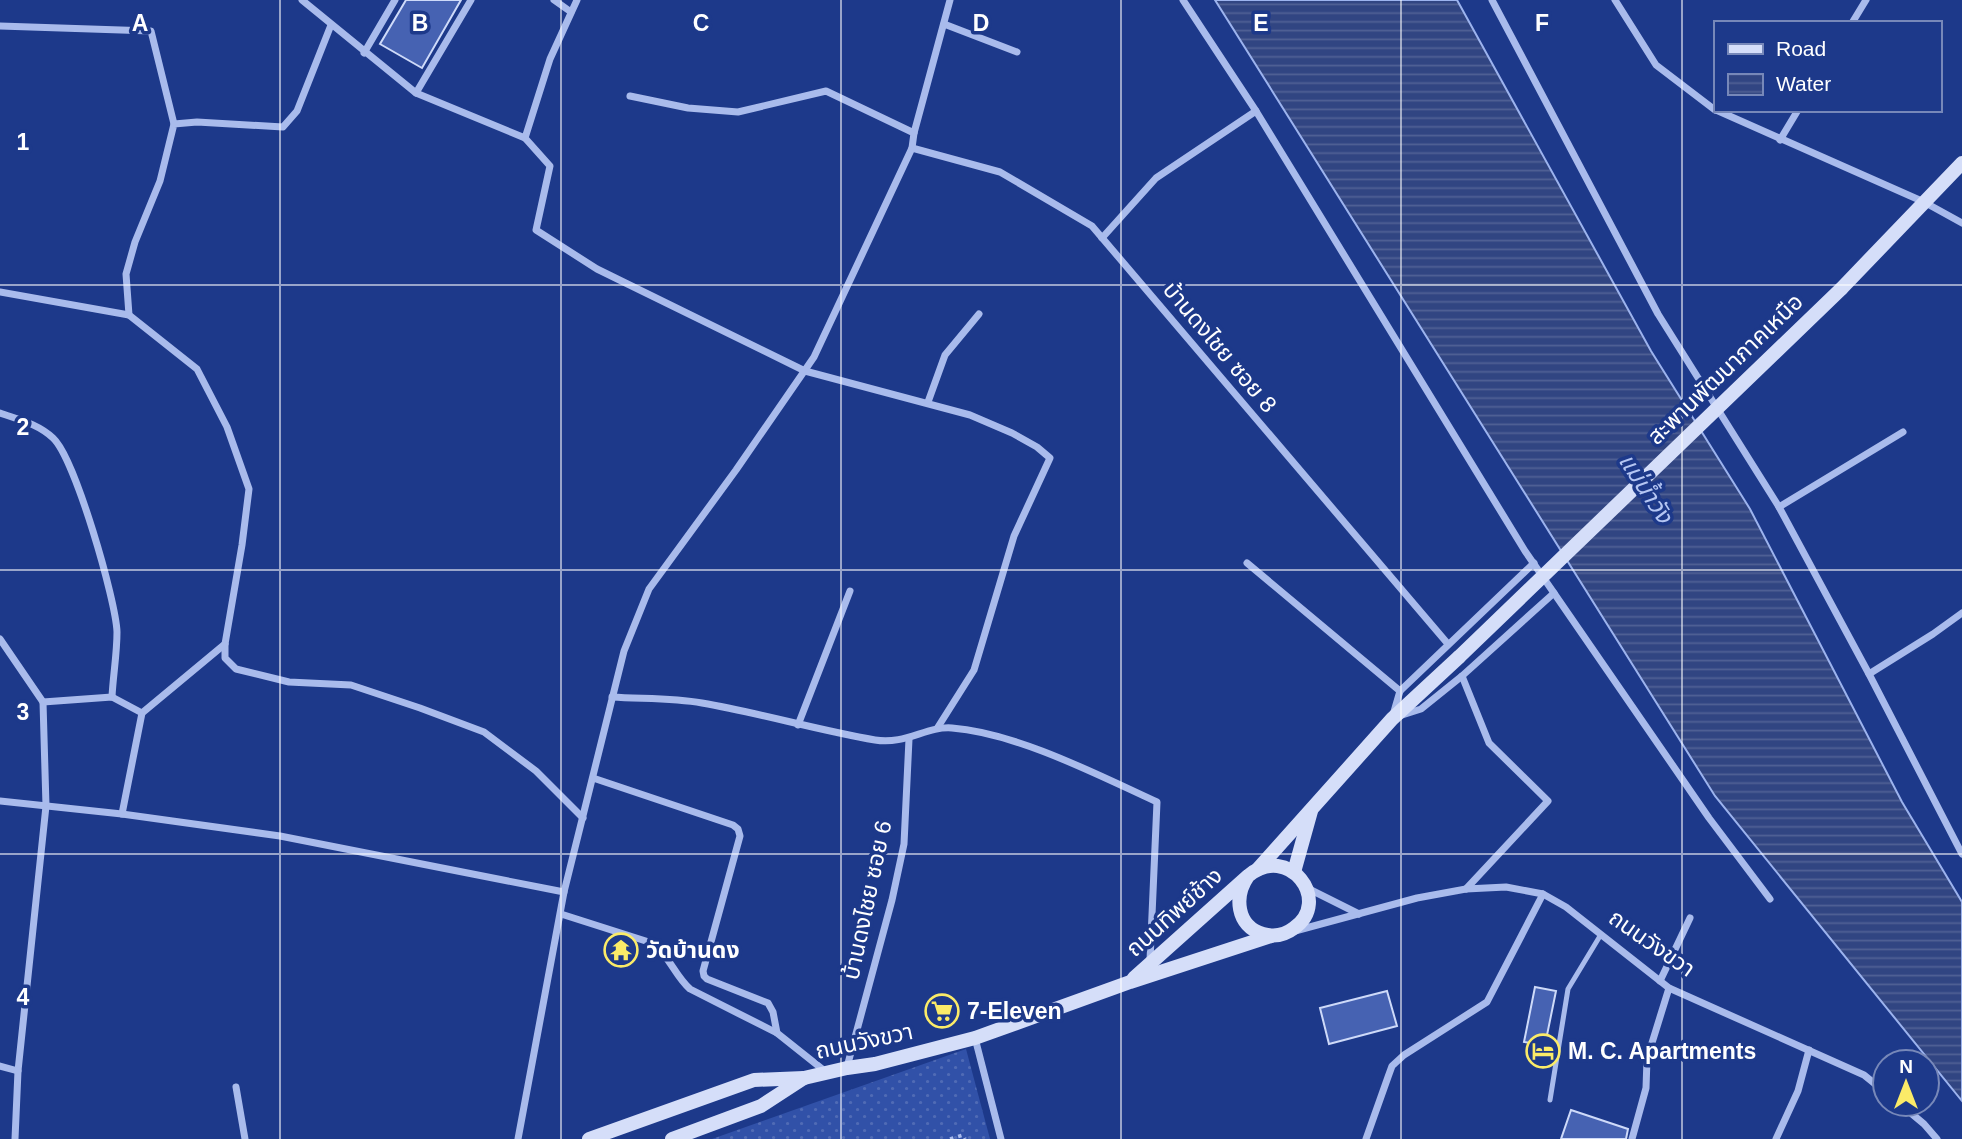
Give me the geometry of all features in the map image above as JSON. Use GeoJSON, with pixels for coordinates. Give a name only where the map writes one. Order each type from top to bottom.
{"type":"FeatureCollection","features":[{"type":"Feature","properties":{"kind":"street"},"geometry":{"type":"LineString","coordinates":[[302,0],[416,93],[525,138],[550,166],[536,230],[597,269],[805,370],[970,415],[1012,433],[1051,458],[1014,536],[974,670],[938,727]]}},
{"type":"Feature","properties":{"kind":"street"},"geometry":{"type":"LineString","coordinates":[[364,53],[395,0]]}},
{"type":"Feature","properties":{"kind":"street"},"geometry":{"type":"LineString","coordinates":[[416,93],[471,0]]}},
{"type":"Feature","properties":{"kind":"street"},"geometry":{"type":"LineString","coordinates":[[554,0],[571,12]]}},
{"type":"Feature","properties":{"kind":"street"},"geometry":{"type":"LineString","coordinates":[[525,138],[550,59],[577,0]]}},
{"type":"Feature","properties":{"kind":"street"},"geometry":{"type":"LineString","coordinates":[[518,1139],[564,892],[625,651],[649,589],[814,357],[912,148],[950,0]]}},
{"type":"Feature","properties":{"kind":"street"},"geometry":{"type":"LineString","coordinates":[[1183,0],[1256,111],[1534,563],[1709,818],[1770,899]]}},
{"type":"Feature","properties":{"kind":"street"},"geometry":{"type":"LineString","coordinates":[[1492,0],[1658,314],[1779,507],[1962,854]]}},
{"type":"Feature","properties":{"kind":"street"},"geometry":{"type":"LineString","coordinates":[[1615,0],[1656,65],[1714,108]]}},
{"type":"Feature","properties":{"kind":"street"},"geometry":{"type":"LineString","coordinates":[[1853,21],[1866,0]]}},
{"type":"Feature","properties":{"kind":"street"},"geometry":{"type":"LineString","coordinates":[[944,24],[1017,52]]}},
{"type":"Feature","properties":{"kind":"street"},"geometry":{"type":"LineString","coordinates":[[174,124],[197,122],[283,127],[297,111],[331,25]]}},
{"type":"Feature","properties":{"kind":"street"},"geometry":{"type":"LineString","coordinates":[[0,26],[151,31],[174,124],[160,181],[135,242],[126,274],[129,315]]}},
{"type":"Feature","properties":{"kind":"street"},"geometry":{"type":"LineString","coordinates":[[630,96],[688,108],[738,112],[826,91],[914,133]]}},
{"type":"Feature","properties":{"kind":"street"},"geometry":{"type":"LineString","coordinates":[[1102,238],[1156,178],[1256,111]]}},
{"type":"Feature","properties":{"kind":"street"},"geometry":{"type":"LineString","coordinates":[[1720,112],[1924,202],[1962,223]]}},
{"type":"Feature","properties":{"kind":"street"},"geometry":{"type":"LineString","coordinates":[[1780,139],[1797,112]]}},
{"type":"Feature","properties":{"kind":"street","name":"บ้านดงไชย ซอย 8"},"geometry":{"type":"LineString","coordinates":[[912,148],[1000,172],[1092,226],[1448,644]]}},
{"type":"Feature","properties":{"kind":"street","name":"สะพานพัฒนาภาคเหนือ"},"geometry":{"type":"LineString","coordinates":[[1392,719],[1841,289],[1962,163]]}},
{"type":"Feature","properties":{"kind":"street"},"geometry":{"type":"LineString","coordinates":[[0,292],[129,315],[197,369],[227,427],[248,489],[225,644],[225,658],[236,669],[289,682],[351,685],[484,732],[536,771],[583,818]]}},
{"type":"Feature","properties":{"kind":"street"},"geometry":{"type":"LineString","coordinates":[[928,402],[945,355],[979,314]]}},
{"type":"Feature","properties":{"kind":"street"},"geometry":{"type":"LineString","coordinates":[[0,414],[33,424],[55,440],[71,466],[100,557],[117,631],[112,697]]}},
{"type":"Feature","properties":{"kind":"street"},"geometry":{"type":"LineString","coordinates":[[1779,507],[1903,432]]}},
{"type":"Feature","properties":{"kind":"street"},"geometry":{"type":"LineString","coordinates":[[1247,563],[1400,691]]}},
{"type":"Feature","properties":{"kind":"street"},"geometry":{"type":"LineString","coordinates":[[1392,719],[1400,691],[1534,563]]}},
{"type":"Feature","properties":{"kind":"street"},"geometry":{"type":"LineString","coordinates":[[798,725],[850,591]]}},
{"type":"Feature","properties":{"kind":"street"},"geometry":{"type":"LineString","coordinates":[[1392,719],[1421,709],[1554,593]]}},
{"type":"Feature","properties":{"kind":"street"},"geometry":{"type":"LineString","coordinates":[[1869,674],[1933,634],[1962,612]]}},
{"type":"Feature","properties":{"kind":"street"},"geometry":{"type":"LineString","coordinates":[[0,639],[43,702],[46,806],[18,1071],[15,1139]]}},
{"type":"Feature","properties":{"kind":"street"},"geometry":{"type":"LineString","coordinates":[[122,814],[142,713],[225,644]]}},
{"type":"Feature","properties":{"kind":"street"},"geometry":{"type":"LineString","coordinates":[[1462,676],[1489,743],[1548,801],[1466,889]]}},
{"type":"Feature","properties":{"kind":"street"},"geometry":{"type":"LineString","coordinates":[[43,702],[112,697],[142,713]]}},
{"type":"Feature","properties":{"kind":"street"},"geometry":{"type":"LineString","coordinates":[[612,697],[701,702],[798,725],[879,740],[909,739],[938,727],[955,728],[1019,742],[1157,802],[1150,964]]}},
{"type":"Feature","properties":{"kind":"street","name":"ถนนทิพย์ช้าง"},"geometry":{"type":"LineString","coordinates":[[1129,982],[1253,872],[1392,719]]}},
{"type":"Feature","properties":{"kind":"street","name":"บ้านดงไชย ซอย 6"},"geometry":{"type":"LineString","coordinates":[[847,1068],[892,900],[904,844],[909,739]]}},
{"type":"Feature","properties":{"kind":"street"},"geometry":{"type":"LineString","coordinates":[[593,778],[733,825],[738,829],[740,836],[703,971],[708,979],[768,1003],[773,1012],[777,1033]]}},
{"type":"Feature","properties":{"kind":"street"},"geometry":{"type":"LineString","coordinates":[[0,802],[122,814],[280,836],[564,892]]}},
{"type":"Feature","properties":{"kind":"street"},"geometry":{"type":"LineString","coordinates":[[1294,872],[1312,806]]}},
{"type":"Feature","properties":{"kind":"street"},"geometry":{"type":"LineString","coordinates":[[1288,933],[1299,925],[1306,914],[1309,901],[1306,888],[1294,872],[1283,866],[1270,866],[1253,872],[1242,885],[1238,896],[1239,907],[1250,927],[1260,933],[1271,936],[1288,933],[1360,914]]}},
{"type":"Feature","properties":{"kind":"street","name":"ถนนวังขวา"},"geometry":{"type":"LineString","coordinates":[[1360,914],[1466,889],[1506,887],[1543,894],[1566,907],[1669,988],[1809,1049],[1871,1081]]}},
{"type":"Feature","properties":{"kind":"street"},"geometry":{"type":"LineString","coordinates":[[1306,888],[1360,914]]}},
{"type":"Feature","properties":{"kind":"street"},"geometry":{"type":"LineString","coordinates":[[1366,1139],[1392,1066],[1404,1055],[1487,1002],[1543,894]]}},
{"type":"Feature","properties":{"kind":"street"},"geometry":{"type":"LineString","coordinates":[[561,914],[652,943],[659,948],[680,980],[690,989],[777,1033],[826,1072]]}},
{"type":"Feature","properties":{"kind":"street"},"geometry":{"type":"LineString","coordinates":[[1660,981],[1690,918]]}},
{"type":"Feature","properties":{"kind":"street","name":"ถนนวังขวา"},"geometry":{"type":"LineString","coordinates":[[672,1139],[761,1106],[804,1078],[875,1065],[975,1038],[1129,982],[1271,936]]}},
{"type":"Feature","properties":{"kind":"street"},"geometry":{"type":"LineString","coordinates":[[1632,1139],[1646,1088],[1647,1059],[1669,988]]}},
{"type":"Feature","properties":{"kind":"street"},"geometry":{"type":"LineString","coordinates":[[975,1038],[1001,1139]]}},
{"type":"Feature","properties":{"kind":"street"},"geometry":{"type":"LineString","coordinates":[[1776,1139],[1798,1091],[1809,1049]]}},
{"type":"Feature","properties":{"kind":"street"},"geometry":{"type":"LineString","coordinates":[[0,1066],[18,1071]]}},
{"type":"Feature","properties":{"kind":"street"},"geometry":{"type":"LineString","coordinates":[[589,1139],[754,1080],[804,1078]]}},
{"type":"Feature","properties":{"kind":"street"},"geometry":{"type":"LineString","coordinates":[[236,1087],[245,1139]]}},
{"type":"Feature","properties":{"kind":"street"},"geometry":{"type":"LineString","coordinates":[[1917,1118],[1937,1139]]}},
{"type":"Feature","properties":{"kind":"lane"},"geometry":{"type":"LineString","coordinates":[[1550,1100],[1568,989],[1600,936]]}},
{"type":"Feature","properties":{"kind":"path"},"geometry":{"type":"LineString","coordinates":[[950,1139],[963,1135],[965,1139]]}},
{"type":"Feature","properties":{"kind":"shaded area"},"geometry":{"type":"Polygon","coordinates":[[[966,1049],[990,1139],[712,1139],[966,1049]]]}},
{"type":"Feature","properties":{"kind":"water","name":"แม่น้ำวัง"},"geometry":{"type":"Polygon","coordinates":[[[1215,0],[1457,0],[1651,351],[1750,509],[1902,802],[1962,902],[1962,1101],[1941,1075],[1941,1048],[1919,1048],[1715,796],[1215,0]]]}},
{"type":"Feature","properties":{"kind":"building"},"geometry":{"type":"Polygon","coordinates":[[[406,0],[461,0],[422,68],[380,44],[406,0]]]}},
{"type":"Feature","properties":{"kind":"building"},"geometry":{"type":"Polygon","coordinates":[[[1535,987],[1556,991],[1545,1045],[1524,1042],[1535,987]]]}},
{"type":"Feature","properties":{"kind":"building"},"geometry":{"type":"Polygon","coordinates":[[[1387,991],[1397,1026],[1329,1044],[1320,1008],[1387,991]]]}},
{"type":"Feature","properties":{"kind":"building"},"geometry":{"type":"Polygon","coordinates":[[[1571,1110],[1628,1129],[1626,1139],[1561,1139],[1571,1110]]]}},
{"type":"Feature","properties":{"kind":"place","name":"วัดบ้านดง"},"geometry":{"type":"Point","coordinates":[621,950]}},
{"type":"Feature","properties":{"kind":"place","name":"7-Eleven"},"geometry":{"type":"Point","coordinates":[942,1011]}},
{"type":"Feature","properties":{"kind":"place","name":"M. C. Apartments"},"geometry":{"type":"Point","coordinates":[1543,1051]}}]}
